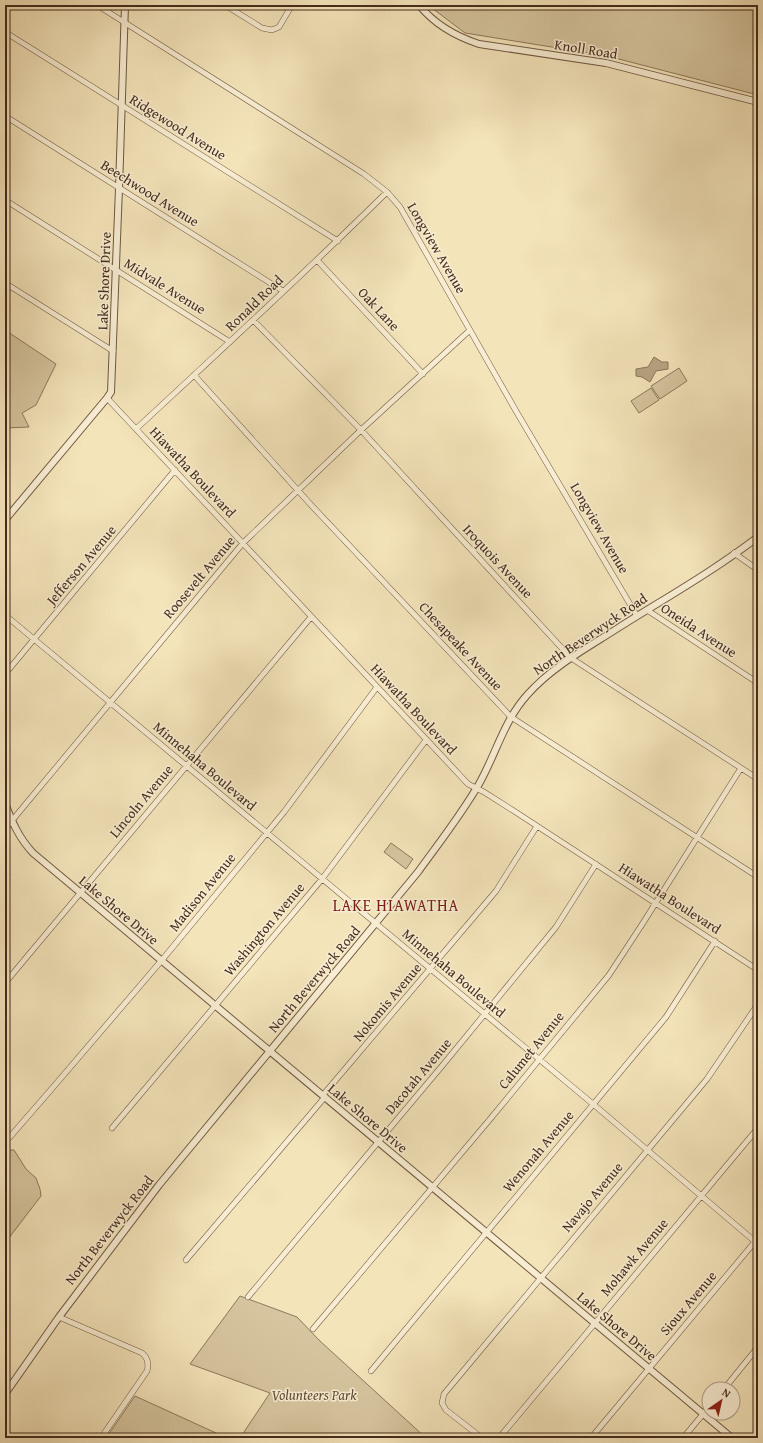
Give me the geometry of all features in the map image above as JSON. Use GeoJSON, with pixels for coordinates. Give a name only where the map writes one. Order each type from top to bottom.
{"type":"FeatureCollection","features":[{"type":"Feature","properties":{"kind":"street","name":"Longview Avenue"},"geometry":{"type":"LineString","coordinates":[[97,5],[364,174],[387,192],[400,207],[516,411],[637,616]]}},
{"type":"Feature","properties":{"kind":"street","name":"Lake Shore Drive"},"geometry":{"type":"LineString","coordinates":[[5,520],[107,398],[112,386],[125,5]]}},
{"type":"Feature","properties":{"kind":"street"},"geometry":{"type":"LineString","coordinates":[[225,5],[266,30],[272,30],[279,27],[292,5]]}},
{"type":"Feature","properties":{"kind":"street","name":"Knoll Road"},"geometry":{"type":"LineString","coordinates":[[419,5],[434,21],[467,40],[479,44],[606,63],[758,102]]}},
{"type":"Feature","properties":{"kind":"street","name":"Ridgewood Avenue"},"geometry":{"type":"LineString","coordinates":[[5,32],[338,241]]}},
{"type":"Feature","properties":{"kind":"street","name":"Beechwood Avenue"},"geometry":{"type":"LineString","coordinates":[[5,116],[283,291]]}},
{"type":"Feature","properties":{"kind":"street","name":"Ronald Road"},"geometry":{"type":"LineString","coordinates":[[136,429],[338,241],[387,192]]}},
{"type":"Feature","properties":{"kind":"street","name":"Midvale Avenue"},"geometry":{"type":"LineString","coordinates":[[5,200],[230,342]]}},
{"type":"Feature","properties":{"kind":"street","name":"Oak Lane"},"geometry":{"type":"LineString","coordinates":[[317,260],[423,374]]}},
{"type":"Feature","properties":{"kind":"street"},"geometry":{"type":"LineString","coordinates":[[5,283],[113,351]]}},
{"type":"Feature","properties":{"kind":"street","name":"Iroquois Avenue"},"geometry":{"type":"LineString","coordinates":[[253,320],[362,430],[572,658],[758,779]]}},
{"type":"Feature","properties":{"kind":"street","name":"Roosevelt Avenue"},"geometry":{"type":"LineString","coordinates":[[5,829],[243,543],[470,330]]}},
{"type":"Feature","properties":{"kind":"street","name":"Chesapeake Avenue"},"geometry":{"type":"LineString","coordinates":[[194,375],[298,491],[511,718],[758,877]]}},
{"type":"Feature","properties":{"kind":"street","name":"Hiawatha Boulevard"},"geometry":{"type":"LineString","coordinates":[[107,398],[468,784],[477,788],[537,826],[758,970]]}},
{"type":"Feature","properties":{"kind":"street","name":"Jefferson Avenue"},"geometry":{"type":"LineString","coordinates":[[5,674],[175,470]]}},
{"type":"Feature","properties":{"kind":"street","name":"North Beverwyck Road"},"geometry":{"type":"LineString","coordinates":[[5,1394],[59,1317],[159,1186],[415,877],[443,839],[477,788],[511,718],[522,701],[541,681],[572,658],[709,572],[758,537]]}},
{"type":"Feature","properties":{"kind":"street"},"geometry":{"type":"LineString","coordinates":[[734,554],[758,570]]}},
{"type":"Feature","properties":{"kind":"street","name":"Oneida Avenue"},"geometry":{"type":"LineString","coordinates":[[647,610],[758,683]]}},
{"type":"Feature","properties":{"kind":"street","name":"Minnehaha Boulevard"},"geometry":{"type":"LineString","coordinates":[[5,615],[593,1104],[701,1196],[757,1241]]}},
{"type":"Feature","properties":{"kind":"street","name":"Lincoln Avenue"},"geometry":{"type":"LineString","coordinates":[[5,983],[311,617]]}},
{"type":"Feature","properties":{"kind":"street","name":"Madison Avenue"},"geometry":{"type":"LineString","coordinates":[[5,1134],[9,1138],[162,960],[288,806],[377,687]]}},
{"type":"Feature","properties":{"kind":"street","name":"Washington Avenue"},"geometry":{"type":"LineString","coordinates":[[112,1128],[322,878],[426,740]]}},
{"type":"Feature","properties":{"kind":"street","name":"Calumet Avenue"},"geometry":{"type":"LineString","coordinates":[[313,1329],[609,975],[741,768]]}},
{"type":"Feature","properties":{"kind":"street","name":"Lake Shore Drive"},"geometry":{"type":"LineString","coordinates":[[5,803],[12,821],[25,844],[80,894],[162,960],[701,1412]]}},
{"type":"Feature","properties":{"kind":"street","name":"Nokomis Avenue"},"geometry":{"type":"LineString","coordinates":[[186,1260],[496,891],[537,826]]}},
{"type":"Feature","properties":{"kind":"street","name":"Dacotah Avenue"},"geometry":{"type":"LineString","coordinates":[[248,1297],[556,927],[596,864]]}},
{"type":"Feature","properties":{"kind":"street","name":"Wenonah Avenue"},"geometry":{"type":"LineString","coordinates":[[371,1371],[666,1017],[715,941]]}},
{"type":"Feature","properties":{"kind":"street","name":"Navajo Avenue"},"geometry":{"type":"LineString","coordinates":[[482,1438],[446,1410],[442,1403],[444,1394],[707,1079],[758,1004]]}},
{"type":"Feature","properties":{"kind":"street","name":"Mohawk Avenue"},"geometry":{"type":"LineString","coordinates":[[499,1438],[758,1128]]}},
{"type":"Feature","properties":{"kind":"street","name":"Sioux Avenue"},"geometry":{"type":"LineString","coordinates":[[591,1438],[757,1241]]}},
{"type":"Feature","properties":{"kind":"street"},"geometry":{"type":"LineString","coordinates":[[59,1317],[142,1353],[147,1359],[146,1371],[101,1438]]}},
{"type":"Feature","properties":{"kind":"street"},"geometry":{"type":"LineString","coordinates":[[730,1381],[758,1347]]}},
{"type":"Feature","properties":{"kind":"street"},"geometry":{"type":"LineString","coordinates":[[683,1438],[701,1416]]}},
{"type":"Feature","properties":{"kind":"street","name":"Lake Shore Drive"},"geometry":{"type":"LineString","coordinates":[[711,1421],[732,1438]]}},
{"type":"Feature","properties":{"kind":"green space"},"geometry":{"type":"Polygon","coordinates":[[[428,5],[758,5],[758,95],[607,56],[465,33],[428,5]]]}},
{"type":"Feature","properties":{"kind":"green space"},"geometry":{"type":"Polygon","coordinates":[[[5,330],[56,364],[36,405],[22,413],[29,427],[5,428],[5,330]]]}},
{"type":"Feature","properties":{"kind":"green space"},"geometry":{"type":"Polygon","coordinates":[[[679,368],[687,381],[660,399],[651,386],[679,368]]]}},
{"type":"Feature","properties":{"kind":"green space"},"geometry":{"type":"Polygon","coordinates":[[[651,388],[659,400],[639,413],[631,401],[651,388]]]}},
{"type":"Feature","properties":{"kind":"green space"},"geometry":{"type":"Polygon","coordinates":[[[391,843],[413,859],[406,869],[384,852],[391,843]]]}},
{"type":"Feature","properties":{"kind":"green space"},"geometry":{"type":"Polygon","coordinates":[[[5,1150],[14,1150],[26,1169],[36,1178],[41,1196],[5,1243],[5,1150]]]}},
{"type":"Feature","properties":{"kind":"green space","name":"Volunteers Park"},"geometry":{"type":"Polygon","coordinates":[[[240,1296],[297,1317],[320,1341],[426,1438],[240,1438],[270,1393],[190,1364],[240,1296]]]}},
{"type":"Feature","properties":{"kind":"green space"},"geometry":{"type":"Polygon","coordinates":[[[135,1396],[227,1438],[106,1438],[135,1396]]]}},
{"type":"Feature","properties":{"kind":"shaded area"},"geometry":{"type":"Polygon","coordinates":[[[654,357],[662,362],[668,362],[668,369],[656,371],[650,382],[642,377],[636,376],[636,369],[648,367],[654,357]]]}},
{"type":"Feature","properties":{"kind":"district","name":"LAKE HIAWATHA"},"geometry":{"type":"Point","coordinates":[396,905]}}]}
